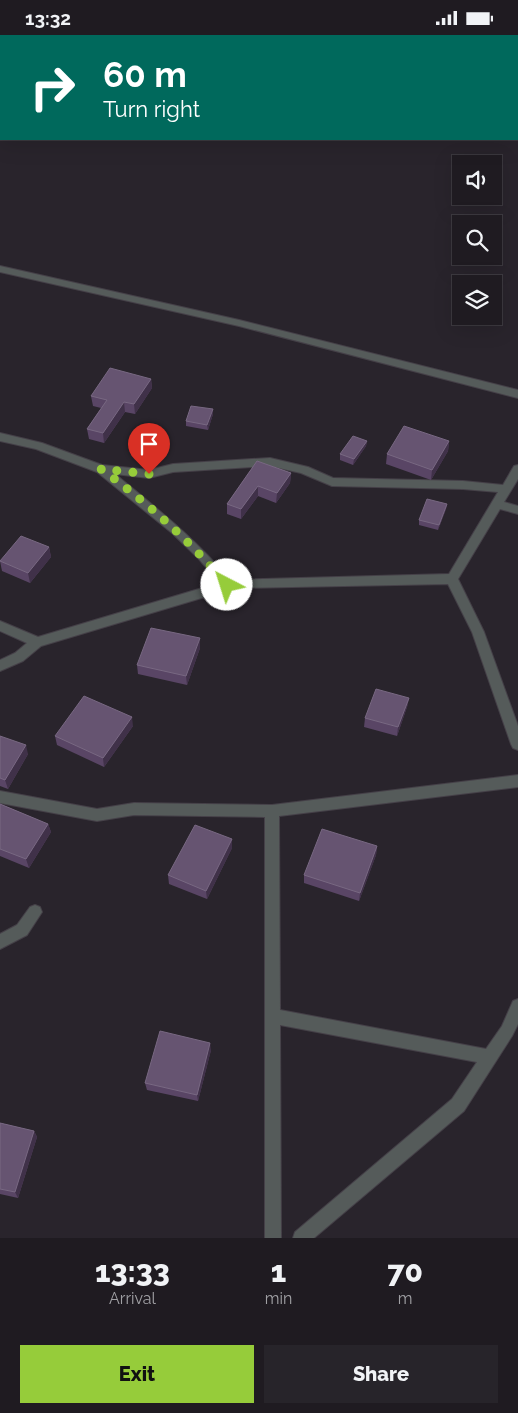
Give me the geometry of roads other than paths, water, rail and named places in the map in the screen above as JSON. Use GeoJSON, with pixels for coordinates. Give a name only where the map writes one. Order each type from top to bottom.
{"type":"FeatureCollection","features":[{"type":"Feature","properties":{"kind":"street"},"geometry":{"type":"LineString","coordinates":[[0,269],[239,323],[518,394]]}},
{"type":"Feature","properties":{"kind":"street"},"geometry":{"type":"LineString","coordinates":[[0,437],[38,446],[101,469],[149,474],[173,468],[270,462],[304,471],[332,483],[454,485],[506,489]]}},
{"type":"Feature","properties":{"kind":"street"},"geometry":{"type":"LineString","coordinates":[[101,469],[123,484],[176,530],[203,556],[227,585]]}},
{"type":"Feature","properties":{"kind":"street"},"geometry":{"type":"LineString","coordinates":[[452,579],[518,469]]}},
{"type":"Feature","properties":{"kind":"street"},"geometry":{"type":"LineString","coordinates":[[498,504],[518,510]]}},
{"type":"Feature","properties":{"kind":"street"},"geometry":{"type":"LineString","coordinates":[[0,665],[20,657],[37,642],[235,583],[452,579]]}},
{"type":"Feature","properties":{"kind":"street"},"geometry":{"type":"LineString","coordinates":[[452,579],[478,632],[518,744]]}},
{"type":"Feature","properties":{"kind":"street"},"geometry":{"type":"LineString","coordinates":[[0,626],[37,642]]}},
{"type":"Feature","properties":{"kind":"street"},"geometry":{"type":"LineString","coordinates":[[0,797],[97,815],[134,809],[272,811],[518,781]]}},
{"type":"Feature","properties":{"kind":"street"},"geometry":{"type":"LineString","coordinates":[[272,811],[273,1238]]}},
{"type":"Feature","properties":{"kind":"street"},"geometry":{"type":"LineString","coordinates":[[0,942],[22,930],[35,912]]}},
{"type":"Feature","properties":{"kind":"street"},"geometry":{"type":"LineString","coordinates":[[300,1238],[458,1105],[507,1031],[518,1006]]}},
{"type":"Feature","properties":{"kind":"street"},"geometry":{"type":"LineString","coordinates":[[273,1016],[490,1057]]}}]}
